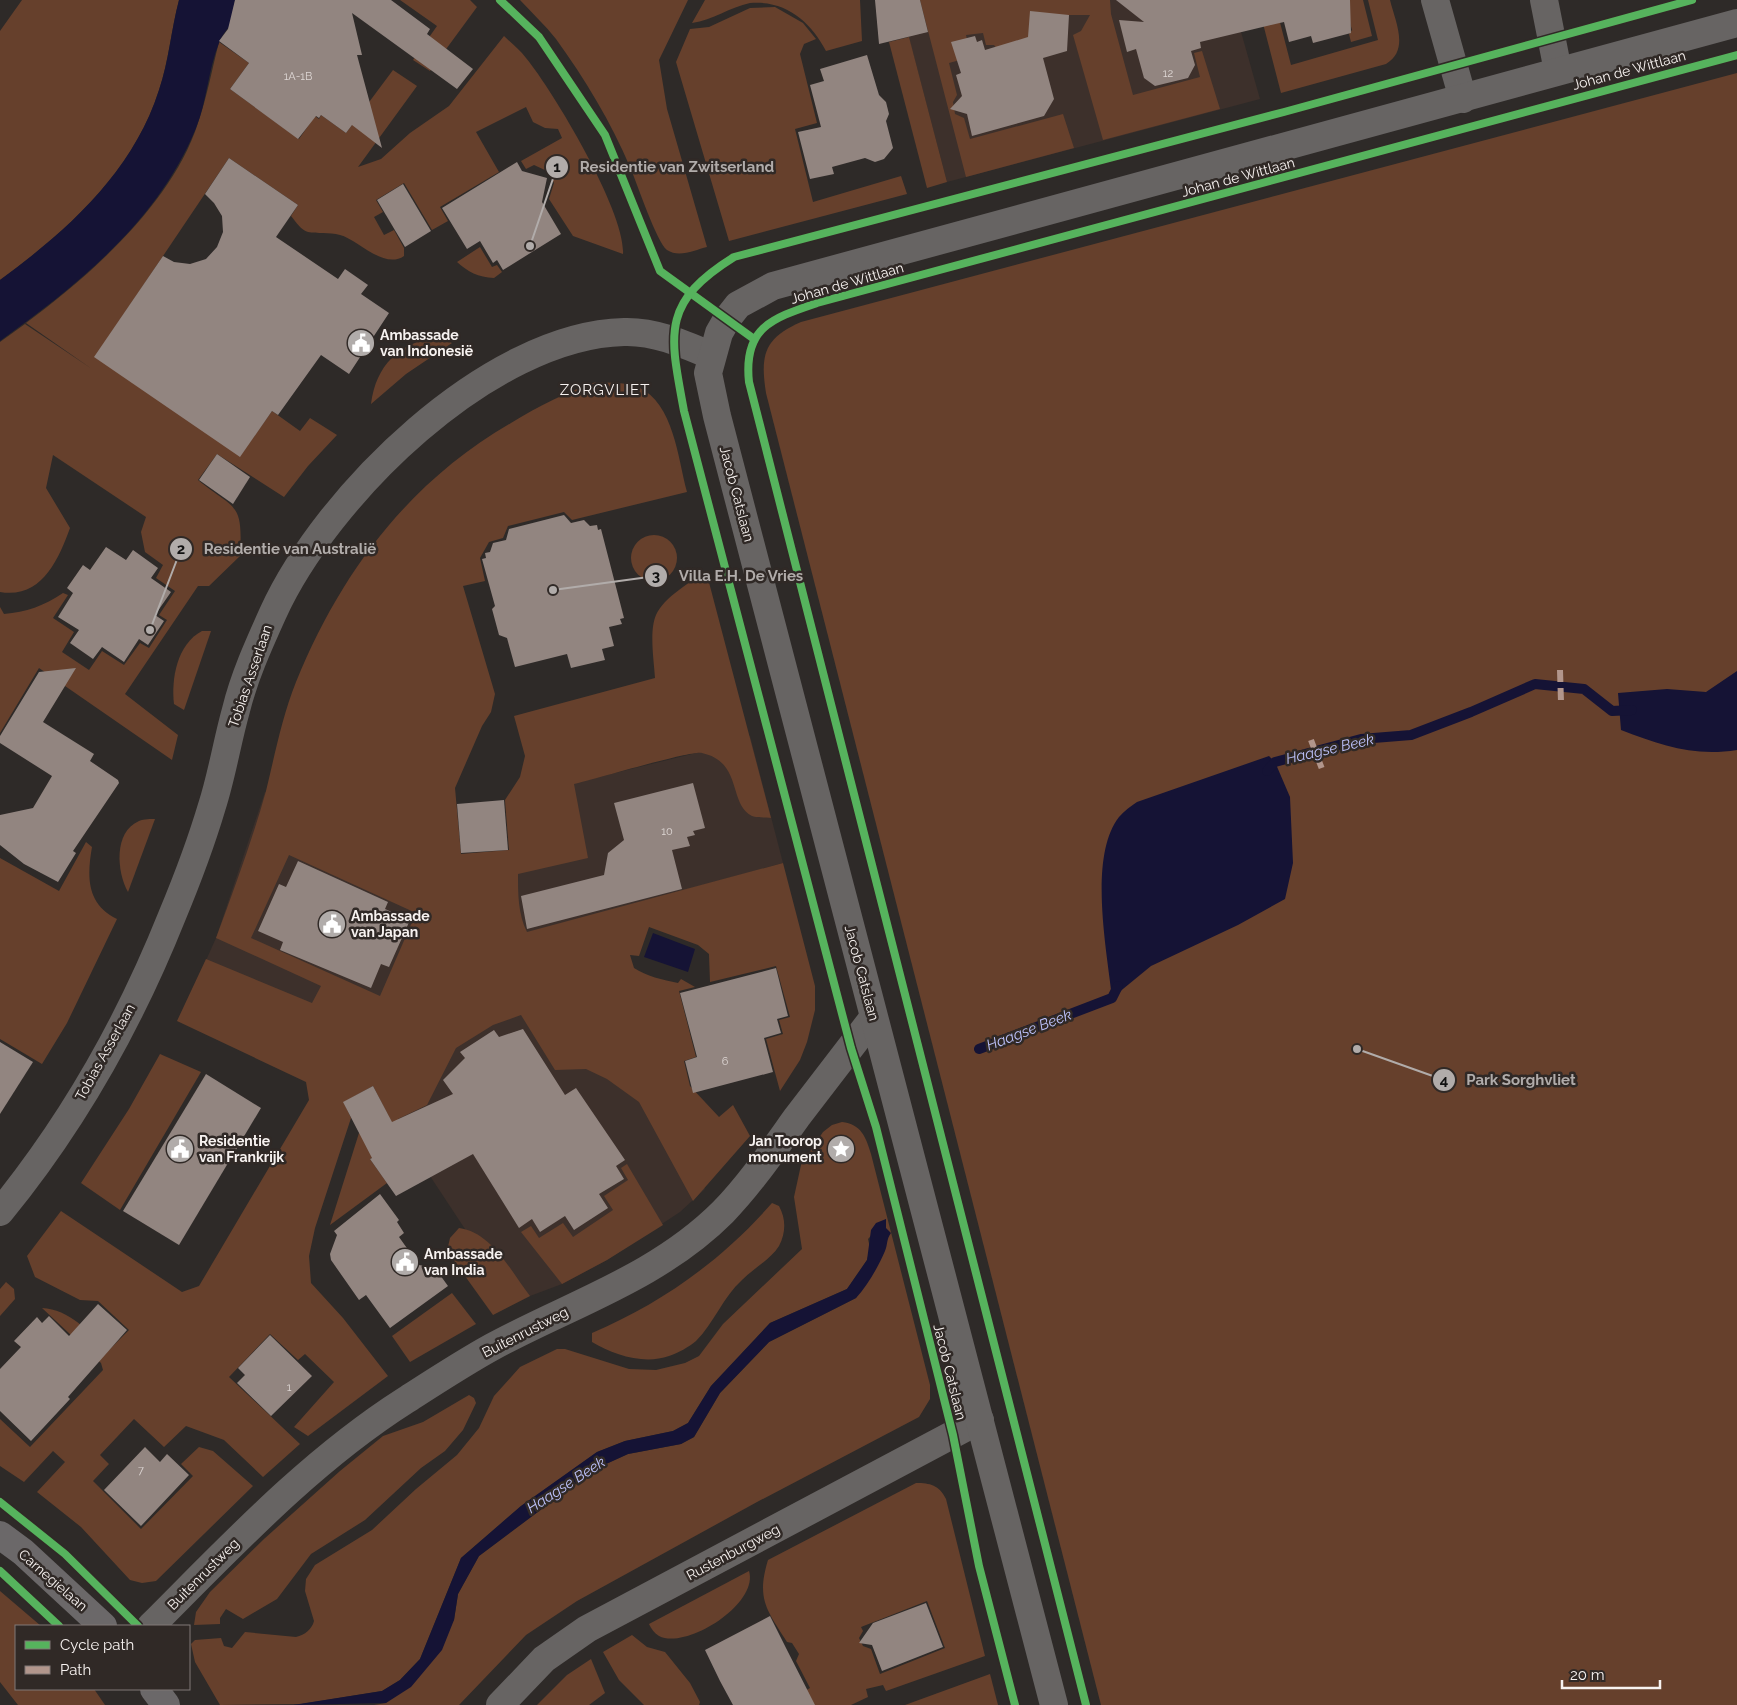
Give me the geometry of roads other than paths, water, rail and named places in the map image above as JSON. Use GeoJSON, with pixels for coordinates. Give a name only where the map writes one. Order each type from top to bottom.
{"type":"FeatureCollection","features":[{"type":"Feature","properties":{"kind":"main road","name":"Carnegielaan"},"geometry":{"type":"LineString","coordinates":[[0,1535],[23,1552],[102,1625]]}},
{"type":"Feature","properties":{"kind":"main road"},"geometry":{"type":"LineString","coordinates":[[155,1690],[166,1705]]}},
{"type":"Feature","properties":{"kind":"street"},"geometry":{"type":"LineString","coordinates":[[1436,0],[1463,99]]}},
{"type":"Feature","properties":{"kind":"street"},"geometry":{"type":"LineString","coordinates":[[1544,0],[1558,71]]}},
{"type":"Feature","properties":{"kind":"street","name":"Johan de Wittlaan"},"geometry":{"type":"LineString","coordinates":[[712,356],[726,319],[738,304],[773,286],[1737,23]]}},
{"type":"Feature","properties":{"kind":"street","name":"Tobias Asserlaan"},"geometry":{"type":"LineString","coordinates":[[0,1212],[66,1119],[101,1064],[143,983],[172,916],[213,803],[236,707],[254,656],[274,609],[311,545],[375,469],[406,439],[467,391],[519,359],[576,340],[624,332],[673,339],[712,356]]}},
{"type":"Feature","properties":{"kind":"street","name":"Jacob Catslaan"},"geometry":{"type":"LineString","coordinates":[[712,356],[708,373],[717,416],[1054,1705]]}},
{"type":"Feature","properties":{"kind":"street","name":"Buitenrustweg"},"geometry":{"type":"LineString","coordinates":[[152,1625],[257,1520],[357,1433],[406,1400],[492,1347],[623,1284],[668,1256],[723,1212],[873,1018]]}},
{"type":"Feature","properties":{"kind":"street","name":"Rustenburgweg"},"geometry":{"type":"LineString","coordinates":[[500,1705],[544,1659],[587,1629],[980,1420]]}},
{"type":"Feature","properties":{"kind":"water"},"geometry":{"type":"Polygon","coordinates":[[[179,0],[235,0],[232,15],[236,18],[224,33],[215,53],[200,118],[180,162],[138,221],[113,248],[59,297],[0,341],[0,280],[73,220],[115,173],[133,147],[147,120],[159,90],[179,0]]]}},
{"type":"Feature","properties":{"kind":"water"},"geometry":{"type":"Polygon","coordinates":[[[1737,671],[1737,750],[1721,752],[1692,751],[1664,745],[1621,730],[1618,693],[1667,689],[1706,692],[1737,671]]]}},
{"type":"Feature","properties":{"kind":"water"},"geometry":{"type":"Polygon","coordinates":[[[1269,756],[1275,762],[1290,797],[1293,863],[1285,899],[1238,925],[1151,966],[1112,998],[1104,930],[1102,879],[1104,855],[1110,834],[1119,817],[1137,802],[1269,756]]]}},
{"type":"Feature","properties":{"kind":"water"},"geometry":{"type":"Polygon","coordinates":[[[653,933],[695,949],[688,972],[644,957],[653,933]]]}},
{"type":"Feature","properties":{"kind":"water","name":"Haagse Beek"},"geometry":{"type":"Polygon","coordinates":[[[886,1219],[886,1228],[891,1233],[885,1251],[872,1276],[856,1298],[769,1342],[720,1393],[694,1437],[681,1444],[628,1454],[595,1469],[479,1556],[458,1594],[454,1620],[442,1650],[411,1687],[386,1703],[293,1705],[382,1691],[400,1680],[420,1659],[461,1558],[521,1506],[597,1452],[625,1441],[673,1431],[688,1423],[711,1386],[770,1323],[847,1289],[867,1260],[871,1230],[876,1223],[886,1219]]]}},
{"type":"Feature","properties":{"kind":"waterway","name":"Haagse Beek"},"geometry":{"type":"LineString","coordinates":[[1267,771],[1275,762],[1361,739],[1411,735],[1471,712],[1535,684],[1584,689],[1612,711],[1632,710]]}},
{"type":"Feature","properties":{"kind":"waterway","name":"Haagse Beek"},"geometry":{"type":"LineString","coordinates":[[979,1049],[1112,998],[1118,986]]}},
{"type":"Feature","properties":{"kind":"place","name":"Residentie van Zwitserland"},"geometry":{"type":"Point","coordinates":[530,246]}},
{"type":"Feature","properties":{"kind":"place","name":"Ambassade van Indonesië"},"geometry":{"type":"Point","coordinates":[361,343]}},
{"type":"Feature","properties":{"kind":"place","name":"Villa E.H. De Vries"},"geometry":{"type":"Point","coordinates":[553,590]}},
{"type":"Feature","properties":{"kind":"place","name":"Residentie van Australië"},"geometry":{"type":"Point","coordinates":[150,630]}},
{"type":"Feature","properties":{"kind":"place","name":"Ambassade van Japan"},"geometry":{"type":"Point","coordinates":[332,924]}},
{"type":"Feature","properties":{"kind":"place","name":"Park Sorghvliet"},"geometry":{"type":"Point","coordinates":[1357,1049]}},
{"type":"Feature","properties":{"kind":"place","name":"Residentie van Frankrijk"},"geometry":{"type":"Point","coordinates":[180,1149]}},
{"type":"Feature","properties":{"kind":"place","name":"Jan Toorop monument"},"geometry":{"type":"Point","coordinates":[841,1149]}},
{"type":"Feature","properties":{"kind":"place","name":"Ambassade van India"},"geometry":{"type":"Point","coordinates":[405,1262]}},
{"type":"Feature","properties":{"kind":"district","name":"ZORGVLIET"},"geometry":{"type":"Point","coordinates":[605,390]}}]}
